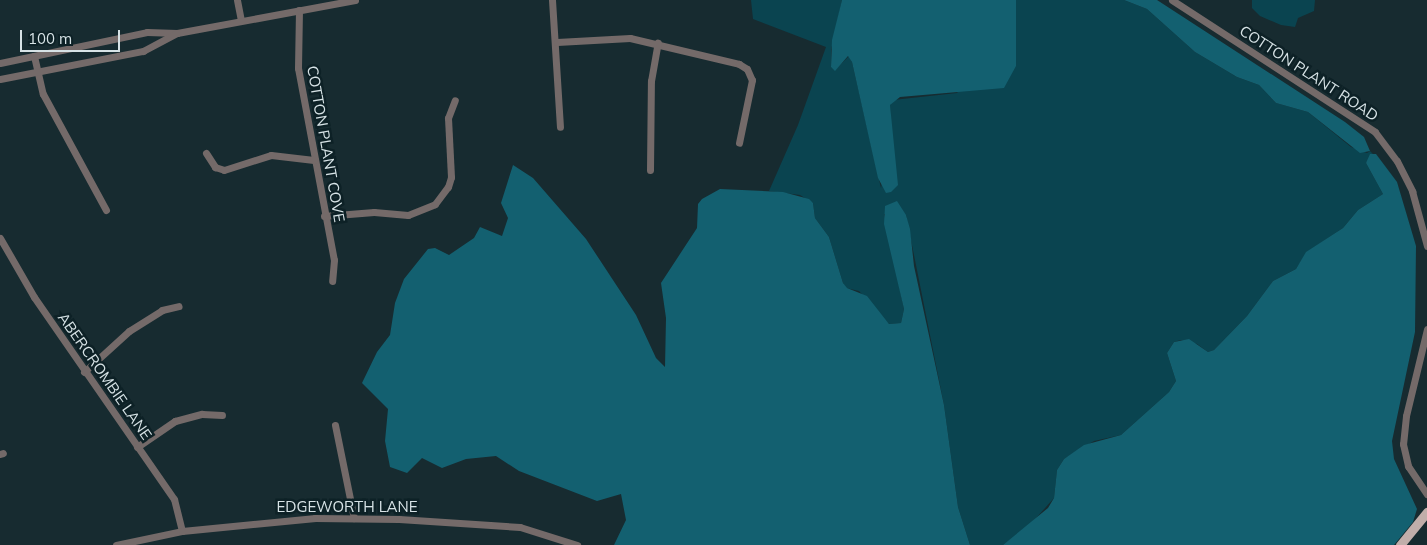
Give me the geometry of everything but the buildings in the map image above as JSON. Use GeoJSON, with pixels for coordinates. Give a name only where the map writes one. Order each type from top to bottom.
{"type":"FeatureCollection","features":[{"type":"Feature","properties":{"kind":"main road"},"geometry":{"type":"LineString","coordinates":[[1400,545],[1427,512]]}},
{"type":"Feature","properties":{"kind":"street"},"geometry":{"type":"LineString","coordinates":[[237,0],[241,20]]}},
{"type":"Feature","properties":{"kind":"street"},"geometry":{"type":"LineString","coordinates":[[0,63],[147,32],[177,33],[355,0]]}},
{"type":"Feature","properties":{"kind":"street"},"geometry":{"type":"LineString","coordinates":[[552,0],[557,42],[560,127]]}},
{"type":"Feature","properties":{"kind":"street","name":"COTTON PLANT ROAD"},"geometry":{"type":"LineString","coordinates":[[1172,0],[1375,132],[1397,161],[1412,191],[1427,246]]}},
{"type":"Feature","properties":{"kind":"street","name":"COTTON PLANT COVE"},"geometry":{"type":"LineString","coordinates":[[299,10],[298,68],[324,216],[334,260],[332,281]]}},
{"type":"Feature","properties":{"kind":"street"},"geometry":{"type":"LineString","coordinates":[[0,79],[143,51],[177,33]]}},
{"type":"Feature","properties":{"kind":"street"},"geometry":{"type":"LineString","coordinates":[[557,42],[618,38],[658,44],[734,61],[747,69],[752,85],[739,143]]}},
{"type":"Feature","properties":{"kind":"street"},"geometry":{"type":"LineString","coordinates":[[650,170],[651,80],[658,44]]}},
{"type":"Feature","properties":{"kind":"street"},"geometry":{"type":"LineString","coordinates":[[34,56],[36,72],[43,94],[106,210]]}},
{"type":"Feature","properties":{"kind":"street"},"geometry":{"type":"LineString","coordinates":[[324,216],[366,212],[408,215],[434,204],[448,188],[451,177],[448,118],[455,100]]}},
{"type":"Feature","properties":{"kind":"street"},"geometry":{"type":"LineString","coordinates":[[206,153],[215,167],[224,170],[271,155],[314,160]]}},
{"type":"Feature","properties":{"kind":"street","name":"ABERCROMBIE LANE"},"geometry":{"type":"LineString","coordinates":[[0,238],[28,289],[177,504],[182,531]]}},
{"type":"Feature","properties":{"kind":"street"},"geometry":{"type":"LineString","coordinates":[[84,372],[130,331],[162,310],[179,306]]}},
{"type":"Feature","properties":{"kind":"street"},"geometry":{"type":"LineString","coordinates":[[1427,329],[1406,416],[1403,444],[1408,466],[1427,494]]}},
{"type":"Feature","properties":{"kind":"street"},"geometry":{"type":"LineString","coordinates":[[138,448],[175,421],[202,414],[222,415]]}},
{"type":"Feature","properties":{"kind":"street"},"geometry":{"type":"LineString","coordinates":[[335,425],[354,518]]}},
{"type":"Feature","properties":{"kind":"street","name":"EDGEWORTH LANE"},"geometry":{"type":"LineString","coordinates":[[116,545],[182,531],[297,519],[354,518],[520,527],[577,545]]}},
{"type":"Feature","properties":{"kind":"shaded area"},"geometry":{"type":"Polygon","coordinates":[[[751,0],[842,0],[831,50],[831,67],[835,70],[849,56],[852,62],[881,188],[891,131],[890,105],[893,100],[957,93],[1015,17],[1016,0],[1124,0],[1147,9],[1195,52],[1237,77],[1259,85],[1276,103],[1308,112],[1351,147],[1367,153],[1370,151],[1373,154],[1366,163],[1383,194],[1358,210],[1343,228],[1307,252],[1296,269],[1273,281],[1247,316],[1214,350],[1208,352],[1197,344],[1181,340],[1174,342],[1167,353],[1176,381],[1169,392],[1121,435],[1094,441],[1064,459],[1057,470],[1054,498],[1028,527],[1003,545],[970,545],[958,507],[944,405],[906,215],[884,214],[904,309],[901,323],[889,324],[859,291],[846,288],[829,237],[815,218],[813,203],[800,195],[769,191],[798,125],[826,47],[753,19],[751,0]]]}},
{"type":"Feature","properties":{"kind":"shaded area"},"geometry":{"type":"Polygon","coordinates":[[[842,0],[1016,0],[1016,66],[1004,88],[900,97],[890,105],[898,185],[891,192],[886,193],[878,178],[852,62],[848,56],[835,71],[831,67],[832,40],[842,0]]]}},
{"type":"Feature","properties":{"kind":"shaded area"},"geometry":{"type":"Polygon","coordinates":[[[1124,0],[1157,0],[1345,122],[1364,137],[1370,151],[1360,153],[1308,112],[1276,103],[1259,85],[1237,77],[1195,52],[1147,9],[1124,0]]]}},
{"type":"Feature","properties":{"kind":"shaded area"},"geometry":{"type":"Polygon","coordinates":[[[1252,0],[1315,0],[1314,11],[1298,18],[1295,27],[1281,25],[1260,16],[1252,8],[1252,0]]]}},
{"type":"Feature","properties":{"kind":"shaded area"},"geometry":{"type":"Polygon","coordinates":[[[1370,154],[1376,154],[1397,182],[1416,246],[1415,332],[1392,441],[1394,459],[1417,509],[1413,522],[1394,545],[1003,545],[1048,508],[1054,498],[1057,470],[1064,459],[1084,445],[1121,435],[1169,392],[1176,381],[1167,353],[1174,342],[1189,339],[1208,352],[1214,350],[1247,316],[1273,281],[1296,269],[1306,252],[1343,228],[1358,210],[1383,194],[1366,163],[1370,154]]]}},
{"type":"Feature","properties":{"kind":"shaded area"},"geometry":{"type":"Polygon","coordinates":[[[513,165],[533,178],[586,239],[636,315],[656,358],[665,367],[666,318],[661,283],[697,228],[698,204],[702,199],[720,189],[783,192],[809,199],[813,203],[815,218],[829,237],[843,283],[847,288],[867,296],[889,324],[901,323],[904,309],[884,224],[885,206],[897,201],[906,215],[910,229],[914,266],[944,405],[958,507],[970,545],[614,545],[626,520],[621,494],[597,501],[519,471],[496,456],[466,459],[442,468],[422,458],[407,473],[390,467],[385,441],[388,409],[362,383],[377,352],[390,335],[395,303],[404,279],[428,249],[435,248],[449,255],[474,238],[480,227],[502,236],[508,218],[501,203],[513,165]]]}}]}
